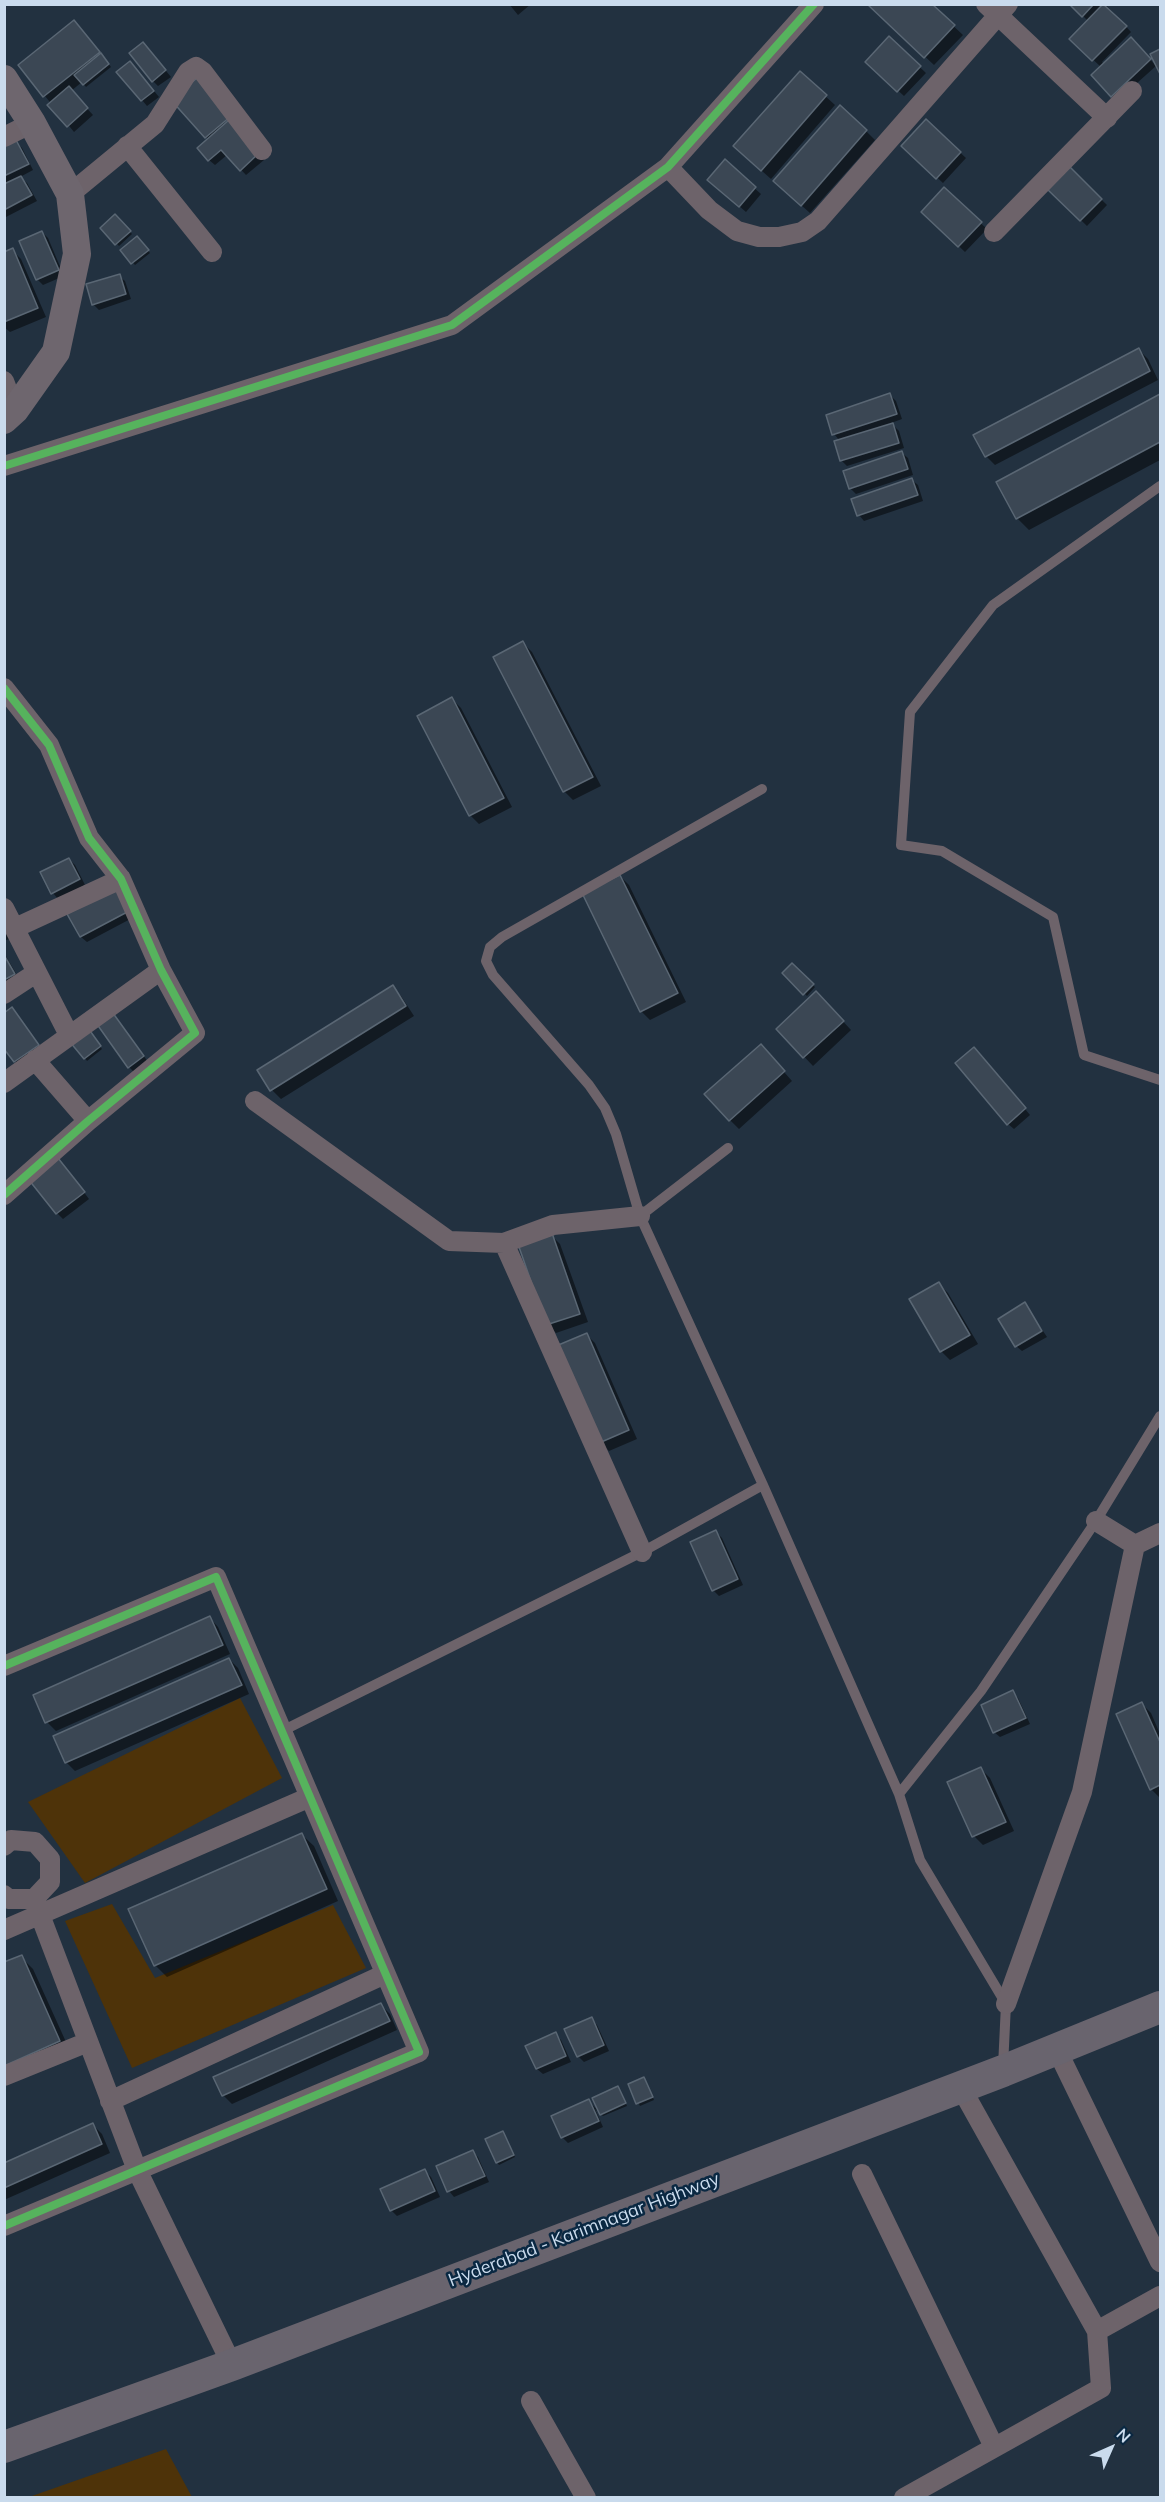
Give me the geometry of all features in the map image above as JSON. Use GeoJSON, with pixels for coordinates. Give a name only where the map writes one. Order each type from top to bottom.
{"type":"FeatureCollection","features":[{"type":"Feature","properties":{"kind":"main road"},"geometry":{"type":"LineString","coordinates":[[4,79],[32,123],[70,194],[77,254],[56,352],[10,415]]}},
{"type":"Feature","properties":{"kind":"main road","name":"Hyderabad - Karimnagar Highway"},"geometry":{"type":"LineString","coordinates":[[4,2447],[231,2365],[1003,2071],[1161,2007]]}},
{"type":"Feature","properties":{"kind":"street"},"geometry":{"type":"LineString","coordinates":[[4,466],[452,325],[668,167],[814,4]]}},
{"type":"Feature","properties":{"kind":"street"},"geometry":{"type":"LineString","coordinates":[[668,167],[709,210],[737,231],[759,237],[779,237],[801,232],[818,220],[998,8],[1107,118]]}},
{"type":"Feature","properties":{"kind":"street"},"geometry":{"type":"LineString","coordinates":[[70,194],[155,124],[188,72],[196,68],[203,72],[262,150]]}},
{"type":"Feature","properties":{"kind":"street"},"geometry":{"type":"LineString","coordinates":[[994,232],[1132,92]]}},
{"type":"Feature","properties":{"kind":"street"},"geometry":{"type":"LineString","coordinates":[[4,137],[32,123]]}},
{"type":"Feature","properties":{"kind":"street"},"geometry":{"type":"LineString","coordinates":[[127,146],[212,252]]}},
{"type":"Feature","properties":{"kind":"street"},"geometry":{"type":"LineString","coordinates":[[4,381],[10,415]]}},
{"type":"Feature","properties":{"kind":"street"},"geometry":{"type":"LineString","coordinates":[[4,688],[49,745],[89,838],[121,879],[161,970],[195,1034],[88,1121],[4,1195]]}},
{"type":"Feature","properties":{"kind":"street"},"geometry":{"type":"LineString","coordinates":[[15,928],[121,879]]}},
{"type":"Feature","properties":{"kind":"street"},"geometry":{"type":"LineString","coordinates":[[4,908],[69,1035]]}},
{"type":"Feature","properties":{"kind":"street"},"geometry":{"type":"LineString","coordinates":[[4,1083],[161,970]]}},
{"type":"Feature","properties":{"kind":"street"},"geometry":{"type":"LineString","coordinates":[[4,994],[36,974]]}},
{"type":"Feature","properties":{"kind":"street"},"geometry":{"type":"LineString","coordinates":[[35,1060],[88,1121]]}},
{"type":"Feature","properties":{"kind":"street"},"geometry":{"type":"LineString","coordinates":[[255,1101],[449,1241],[504,1243],[553,1226],[640,1216]]}},
{"type":"Feature","properties":{"kind":"street"},"geometry":{"type":"LineString","coordinates":[[504,1243],[642,1551]]}},
{"type":"Feature","properties":{"kind":"street"},"geometry":{"type":"LineString","coordinates":[[1096,1521],[1135,1545]]}},
{"type":"Feature","properties":{"kind":"street"},"geometry":{"type":"LineString","coordinates":[[1135,1545],[1161,1533]]}},
{"type":"Feature","properties":{"kind":"street"},"geometry":{"type":"LineString","coordinates":[[1006,2004],[1082,1792],[1135,1545]]}},
{"type":"Feature","properties":{"kind":"street"},"geometry":{"type":"LineString","coordinates":[[4,1666],[216,1577],[418,2052],[4,2226]]}},
{"type":"Feature","properties":{"kind":"street"},"geometry":{"type":"LineString","coordinates":[[4,1930],[37,1907],[310,1797]]}},
{"type":"Feature","properties":{"kind":"street"},"geometry":{"type":"LineString","coordinates":[[7,1837],[35,1842],[50,1859],[50,1882],[37,1907],[137,2170],[231,2365]]}},
{"type":"Feature","properties":{"kind":"street"},"geometry":{"type":"LineString","coordinates":[[4,1895],[8,1899],[37,1907]]}},
{"type":"Feature","properties":{"kind":"street"},"geometry":{"type":"LineString","coordinates":[[110,2101],[385,1974]]}},
{"type":"Feature","properties":{"kind":"street"},"geometry":{"type":"LineString","coordinates":[[4,2076],[88,2042]]}},
{"type":"Feature","properties":{"kind":"street"},"geometry":{"type":"LineString","coordinates":[[1056,2048],[1161,2262]]}},
{"type":"Feature","properties":{"kind":"street"},"geometry":{"type":"LineString","coordinates":[[904,2498],[1101,2388],[1097,2331],[960,2086]]}},
{"type":"Feature","properties":{"kind":"street"},"geometry":{"type":"LineString","coordinates":[[862,2174],[994,2447]]}},
{"type":"Feature","properties":{"kind":"street"},"geometry":{"type":"LineString","coordinates":[[1097,2331],[1161,2296]]}},
{"type":"Feature","properties":{"kind":"street"},"geometry":{"type":"LineString","coordinates":[[531,2401],[586,2498]]}},
{"type":"Feature","properties":{"kind":"lane"},"geometry":{"type":"LineString","coordinates":[[1161,486],[993,605],[910,712],[901,845],[942,851],[1053,917],[1084,1056],[1161,1080]]}},
{"type":"Feature","properties":{"kind":"lane"},"geometry":{"type":"LineString","coordinates":[[762,789],[502,937],[490,947],[486,961],[493,975],[590,1085],[605,1108],[616,1134],[640,1216],[763,1485],[899,1794],[920,1860],[1006,2004],[1003,2071]]}},
{"type":"Feature","properties":{"kind":"lane"},"geometry":{"type":"LineString","coordinates":[[640,1216],[728,1148]]}},
{"type":"Feature","properties":{"kind":"lane"},"geometry":{"type":"LineString","coordinates":[[899,1794],[981,1691],[1096,1521],[1161,1416]]}},
{"type":"Feature","properties":{"kind":"lane"},"geometry":{"type":"LineString","coordinates":[[282,1731],[642,1551],[763,1485]]}},
{"type":"Feature","properties":{"kind":"shaded area"},"geometry":{"type":"Polygon","coordinates":[[[240,1698],[282,1778],[85,1883],[28,1802],[240,1698]]]}},
{"type":"Feature","properties":{"kind":"shaded area"},"geometry":{"type":"Polygon","coordinates":[[[112,1904],[155,1978],[333,1905],[366,1968],[132,2068],[65,1921],[112,1904]]]}},
{"type":"Feature","properties":{"kind":"shaded area"},"geometry":{"type":"Polygon","coordinates":[[[166,2449],[192,2497],[29,2497],[166,2449]]]}},
{"type":"Feature","properties":{"kind":"building"},"geometry":{"type":"Polygon","coordinates":[[[867,4],[932,4],[955,25],[924,58],[867,4]]]}},
{"type":"Feature","properties":{"kind":"building"},"geometry":{"type":"Polygon","coordinates":[[[1069,4],[1094,4],[1082,17],[1069,4]]]}},
{"type":"Feature","properties":{"kind":"building"},"geometry":{"type":"Polygon","coordinates":[[[1103,4],[1127,26],[1092,61],[1069,39],[1103,4]]]}},
{"type":"Feature","properties":{"kind":"building"},"geometry":{"type":"Polygon","coordinates":[[[74,20],[100,52],[43,97],[18,65],[74,20]]]}},
{"type":"Feature","properties":{"kind":"building"},"geometry":{"type":"Polygon","coordinates":[[[889,36],[921,66],[897,92],[865,62],[889,36]]]}},
{"type":"Feature","properties":{"kind":"building"},"geometry":{"type":"Polygon","coordinates":[[[1131,37],[1151,59],[1111,97],[1091,75],[1131,37]]]}},
{"type":"Feature","properties":{"kind":"building"},"geometry":{"type":"Polygon","coordinates":[[[143,42],[166,70],[152,82],[129,53],[143,42]]]}},
{"type":"Feature","properties":{"kind":"building"},"geometry":{"type":"Polygon","coordinates":[[[1160,49],[1160,74],[1150,54],[1160,49]]]}},
{"type":"Feature","properties":{"kind":"building"},"geometry":{"type":"Polygon","coordinates":[[[101,53],[109,64],[83,85],[74,75],[101,53]]]}},
{"type":"Feature","properties":{"kind":"building"},"geometry":{"type":"Polygon","coordinates":[[[130,61],[154,91],[141,101],[116,72],[130,61]]]}},
{"type":"Feature","properties":{"kind":"building"},"geometry":{"type":"Polygon","coordinates":[[[800,71],[827,95],[761,171],[733,146],[800,71]]]}},
{"type":"Feature","properties":{"kind":"building"},"geometry":{"type":"Polygon","coordinates":[[[197,78],[230,117],[205,138],[171,100],[197,78]]]}},
{"type":"Feature","properties":{"kind":"building"},"geometry":{"type":"Polygon","coordinates":[[[69,86],[88,108],[67,127],[47,105],[69,86]]]}},
{"type":"Feature","properties":{"kind":"building"},"geometry":{"type":"Polygon","coordinates":[[[840,105],[867,130],[801,206],[773,181],[840,105]]]}},
{"type":"Feature","properties":{"kind":"building"},"geometry":{"type":"Polygon","coordinates":[[[230,119],[259,153],[240,171],[221,150],[208,161],[197,148],[230,119]]]}},
{"type":"Feature","properties":{"kind":"building"},"geometry":{"type":"Polygon","coordinates":[[[926,119],[961,152],[936,179],[901,146],[926,119]]]}},
{"type":"Feature","properties":{"kind":"building"},"geometry":{"type":"Polygon","coordinates":[[[16,140],[29,164],[4,176],[4,146],[16,140]]]}},
{"type":"Feature","properties":{"kind":"building"},"geometry":{"type":"Polygon","coordinates":[[[725,159],[756,187],[739,207],[707,180],[725,159]]]}},
{"type":"Feature","properties":{"kind":"building"},"geometry":{"type":"Polygon","coordinates":[[[1069,166],[1102,199],[1080,221],[1047,189],[1069,166]]]}},
{"type":"Feature","properties":{"kind":"building"},"geometry":{"type":"Polygon","coordinates":[[[21,176],[32,195],[4,210],[4,184],[21,176]]]}},
{"type":"Feature","properties":{"kind":"building"},"geometry":{"type":"Polygon","coordinates":[[[944,187],[982,222],[958,247],[921,212],[944,187]]]}},
{"type":"Feature","properties":{"kind":"building"},"geometry":{"type":"Polygon","coordinates":[[[115,214],[131,231],[115,245],[100,228],[115,214]]]}},
{"type":"Feature","properties":{"kind":"building"},"geometry":{"type":"Polygon","coordinates":[[[42,231],[59,270],[36,280],[19,241],[42,231]]]}},
{"type":"Feature","properties":{"kind":"building"},"geometry":{"type":"Polygon","coordinates":[[[137,236],[149,250],[131,264],[120,250],[137,236]]]}},
{"type":"Feature","properties":{"kind":"building"},"geometry":{"type":"Polygon","coordinates":[[[13,248],[38,308],[4,322],[4,252],[13,248]]]}},
{"type":"Feature","properties":{"kind":"building"},"geometry":{"type":"Polygon","coordinates":[[[120,274],[126,294],[92,305],[86,284],[120,274]]]}},
{"type":"Feature","properties":{"kind":"building"},"geometry":{"type":"Polygon","coordinates":[[[1139,348],[1150,371],[985,457],[973,435],[1139,348]]]}},
{"type":"Feature","properties":{"kind":"building"},"geometry":{"type":"Polygon","coordinates":[[[890,393],[897,414],[832,435],[826,415],[890,393]]]}},
{"type":"Feature","properties":{"kind":"building"},"geometry":{"type":"Polygon","coordinates":[[[1160,394],[1160,442],[1016,519],[996,482],[1160,394]]]}},
{"type":"Feature","properties":{"kind":"building"},"geometry":{"type":"Polygon","coordinates":[[[893,423],[899,443],[840,461],[834,441],[893,423]]]}},
{"type":"Feature","properties":{"kind":"building"},"geometry":{"type":"Polygon","coordinates":[[[902,451],[908,469],[849,489],[843,471],[902,451]]]}},
{"type":"Feature","properties":{"kind":"building"},"geometry":{"type":"Polygon","coordinates":[[[912,478],[918,495],[857,516],[851,499],[912,478]]]}},
{"type":"Feature","properties":{"kind":"building"},"geometry":{"type":"Polygon","coordinates":[[[523,641],[593,777],[563,792],[493,657],[523,641]]]}},
{"type":"Feature","properties":{"kind":"building"},"geometry":{"type":"Polygon","coordinates":[[[452,697],[504,798],[469,816],[417,716],[452,697]]]}},
{"type":"Feature","properties":{"kind":"building"},"geometry":{"type":"Polygon","coordinates":[[[69,858],[80,879],[51,894],[40,872],[69,858]]]}},
{"type":"Feature","properties":{"kind":"building"},"geometry":{"type":"Polygon","coordinates":[[[620,875],[678,993],[640,1012],[582,893],[620,875]]]}},
{"type":"Feature","properties":{"kind":"building"},"geometry":{"type":"Polygon","coordinates":[[[119,886],[131,910],[80,937],[67,914],[119,886]]]}},
{"type":"Feature","properties":{"kind":"building"},"geometry":{"type":"Polygon","coordinates":[[[4,955],[15,974],[4,980],[4,955]]]}},
{"type":"Feature","properties":{"kind":"building"},"geometry":{"type":"Polygon","coordinates":[[[792,963],[814,984],[803,995],[782,973],[792,963]]]}},
{"type":"Feature","properties":{"kind":"building"},"geometry":{"type":"Polygon","coordinates":[[[393,985],[406,1006],[270,1091],[257,1070],[393,985]]]}},
{"type":"Feature","properties":{"kind":"building"},"geometry":{"type":"Polygon","coordinates":[[[816,991],[844,1021],[803,1058],[776,1029],[816,991]]]}},
{"type":"Feature","properties":{"kind":"building"},"geometry":{"type":"Polygon","coordinates":[[[12,1007],[39,1045],[14,1062],[4,1049],[4,1013],[12,1007]]]}},
{"type":"Feature","properties":{"kind":"building"},"geometry":{"type":"Polygon","coordinates":[[[110,1009],[144,1056],[128,1068],[94,1020],[110,1009]]]}},
{"type":"Feature","properties":{"kind":"building"},"geometry":{"type":"Polygon","coordinates":[[[88,1028],[101,1046],[84,1059],[70,1042],[88,1028]]]}},
{"type":"Feature","properties":{"kind":"building"},"geometry":{"type":"Polygon","coordinates":[[[761,1044],[785,1071],[729,1121],[704,1094],[761,1044]]]}},
{"type":"Feature","properties":{"kind":"building"},"geometry":{"type":"Polygon","coordinates":[[[974,1047],[1026,1108],[1007,1125],[955,1063],[974,1047]]]}},
{"type":"Feature","properties":{"kind":"building"},"geometry":{"type":"Polygon","coordinates":[[[58,1158],[85,1192],[56,1214],[29,1180],[58,1158]]]}},
{"type":"Feature","properties":{"kind":"building"},"geometry":{"type":"Polygon","coordinates":[[[552,1233],[580,1314],[546,1325],[518,1244],[552,1233]]]}},
{"type":"Feature","properties":{"kind":"building"},"geometry":{"type":"Polygon","coordinates":[[[939,1282],[970,1335],[940,1352],[909,1299],[939,1282]]]}},
{"type":"Feature","properties":{"kind":"building"},"geometry":{"type":"Polygon","coordinates":[[[1025,1302],[1042,1331],[1015,1347],[998,1319],[1025,1302]]]}},
{"type":"Feature","properties":{"kind":"building"},"geometry":{"type":"Polygon","coordinates":[[[587,1333],[629,1430],[599,1443],[556,1346],[587,1333]]]}},
{"type":"Feature","properties":{"kind":"building"},"geometry":{"type":"Polygon","coordinates":[[[716,1530],[738,1579],[712,1591],[690,1542],[716,1530]]]}},
{"type":"Feature","properties":{"kind":"building"},"geometry":{"type":"Polygon","coordinates":[[[210,1616],[223,1645],[45,1723],[33,1695],[210,1616]]]}},
{"type":"Feature","properties":{"kind":"building"},"geometry":{"type":"Polygon","coordinates":[[[229,1658],[242,1685],[65,1763],[53,1736],[229,1658]]]}},
{"type":"Feature","properties":{"kind":"building"},"geometry":{"type":"Polygon","coordinates":[[[1013,1690],[1026,1718],[993,1733],[981,1705],[1013,1690]]]}},
{"type":"Feature","properties":{"kind":"building"},"geometry":{"type":"Polygon","coordinates":[[[1142,1702],[1160,1742],[1160,1785],[1150,1790],[1116,1714],[1142,1702]]]}},
{"type":"Feature","properties":{"kind":"building"},"geometry":{"type":"Polygon","coordinates":[[[981,1767],[1006,1822],[972,1837],[947,1782],[981,1767]]]}},
{"type":"Feature","properties":{"kind":"building"},"geometry":{"type":"Polygon","coordinates":[[[302,1833],[327,1889],[154,1966],[128,1909],[302,1833]]]}},
{"type":"Feature","properties":{"kind":"building"},"geometry":{"type":"Polygon","coordinates":[[[22,1955],[60,2041],[4,2066],[4,1962],[22,1955]]]}},
{"type":"Feature","properties":{"kind":"building"},"geometry":{"type":"Polygon","coordinates":[[[381,2003],[390,2021],[222,2096],[213,2077],[381,2003]]]}},
{"type":"Feature","properties":{"kind":"building"},"geometry":{"type":"Polygon","coordinates":[[[592,2017],[604,2045],[577,2057],[564,2029],[592,2017]]]}},
{"type":"Feature","properties":{"kind":"building"},"geometry":{"type":"Polygon","coordinates":[[[556,2032],[566,2056],[536,2069],[525,2046],[556,2032]]]}},
{"type":"Feature","properties":{"kind":"building"},"geometry":{"type":"Polygon","coordinates":[[[644,2077],[653,2097],[636,2104],[628,2084],[644,2077]]]}},
{"type":"Feature","properties":{"kind":"building"},"geometry":{"type":"Polygon","coordinates":[[[618,2086],[626,2103],[600,2115],[592,2098],[618,2086]]]}},
{"type":"Feature","properties":{"kind":"building"},"geometry":{"type":"Polygon","coordinates":[[[589,2099],[599,2121],[561,2138],[551,2116],[589,2099]]]}},
{"type":"Feature","properties":{"kind":"building"},"geometry":{"type":"Polygon","coordinates":[[[93,2123],[102,2144],[4,2188],[4,2163],[93,2123]]]}},
{"type":"Feature","properties":{"kind":"building"},"geometry":{"type":"Polygon","coordinates":[[[503,2131],[514,2155],[496,2163],[485,2139],[503,2131]]]}},
{"type":"Feature","properties":{"kind":"building"},"geometry":{"type":"Polygon","coordinates":[[[473,2150],[485,2176],[447,2192],[436,2166],[473,2150]]]}},
{"type":"Feature","properties":{"kind":"building"},"geometry":{"type":"Polygon","coordinates":[[[425,2169],[435,2191],[390,2211],[380,2189],[425,2169]]]}},
{"type":"Feature","properties":{"kind":"cycle path"},"geometry":{"type":"LineString","coordinates":[[4,466],[452,325],[668,167],[814,4]]}},
{"type":"Feature","properties":{"kind":"cycle path"},"geometry":{"type":"LineString","coordinates":[[4,688],[49,745],[89,838],[121,879],[161,970],[195,1033],[88,1121],[4,1195]]}},
{"type":"Feature","properties":{"kind":"cycle path"},"geometry":{"type":"LineString","coordinates":[[4,1666],[216,1577],[419,2052],[4,2226]]}}]}
